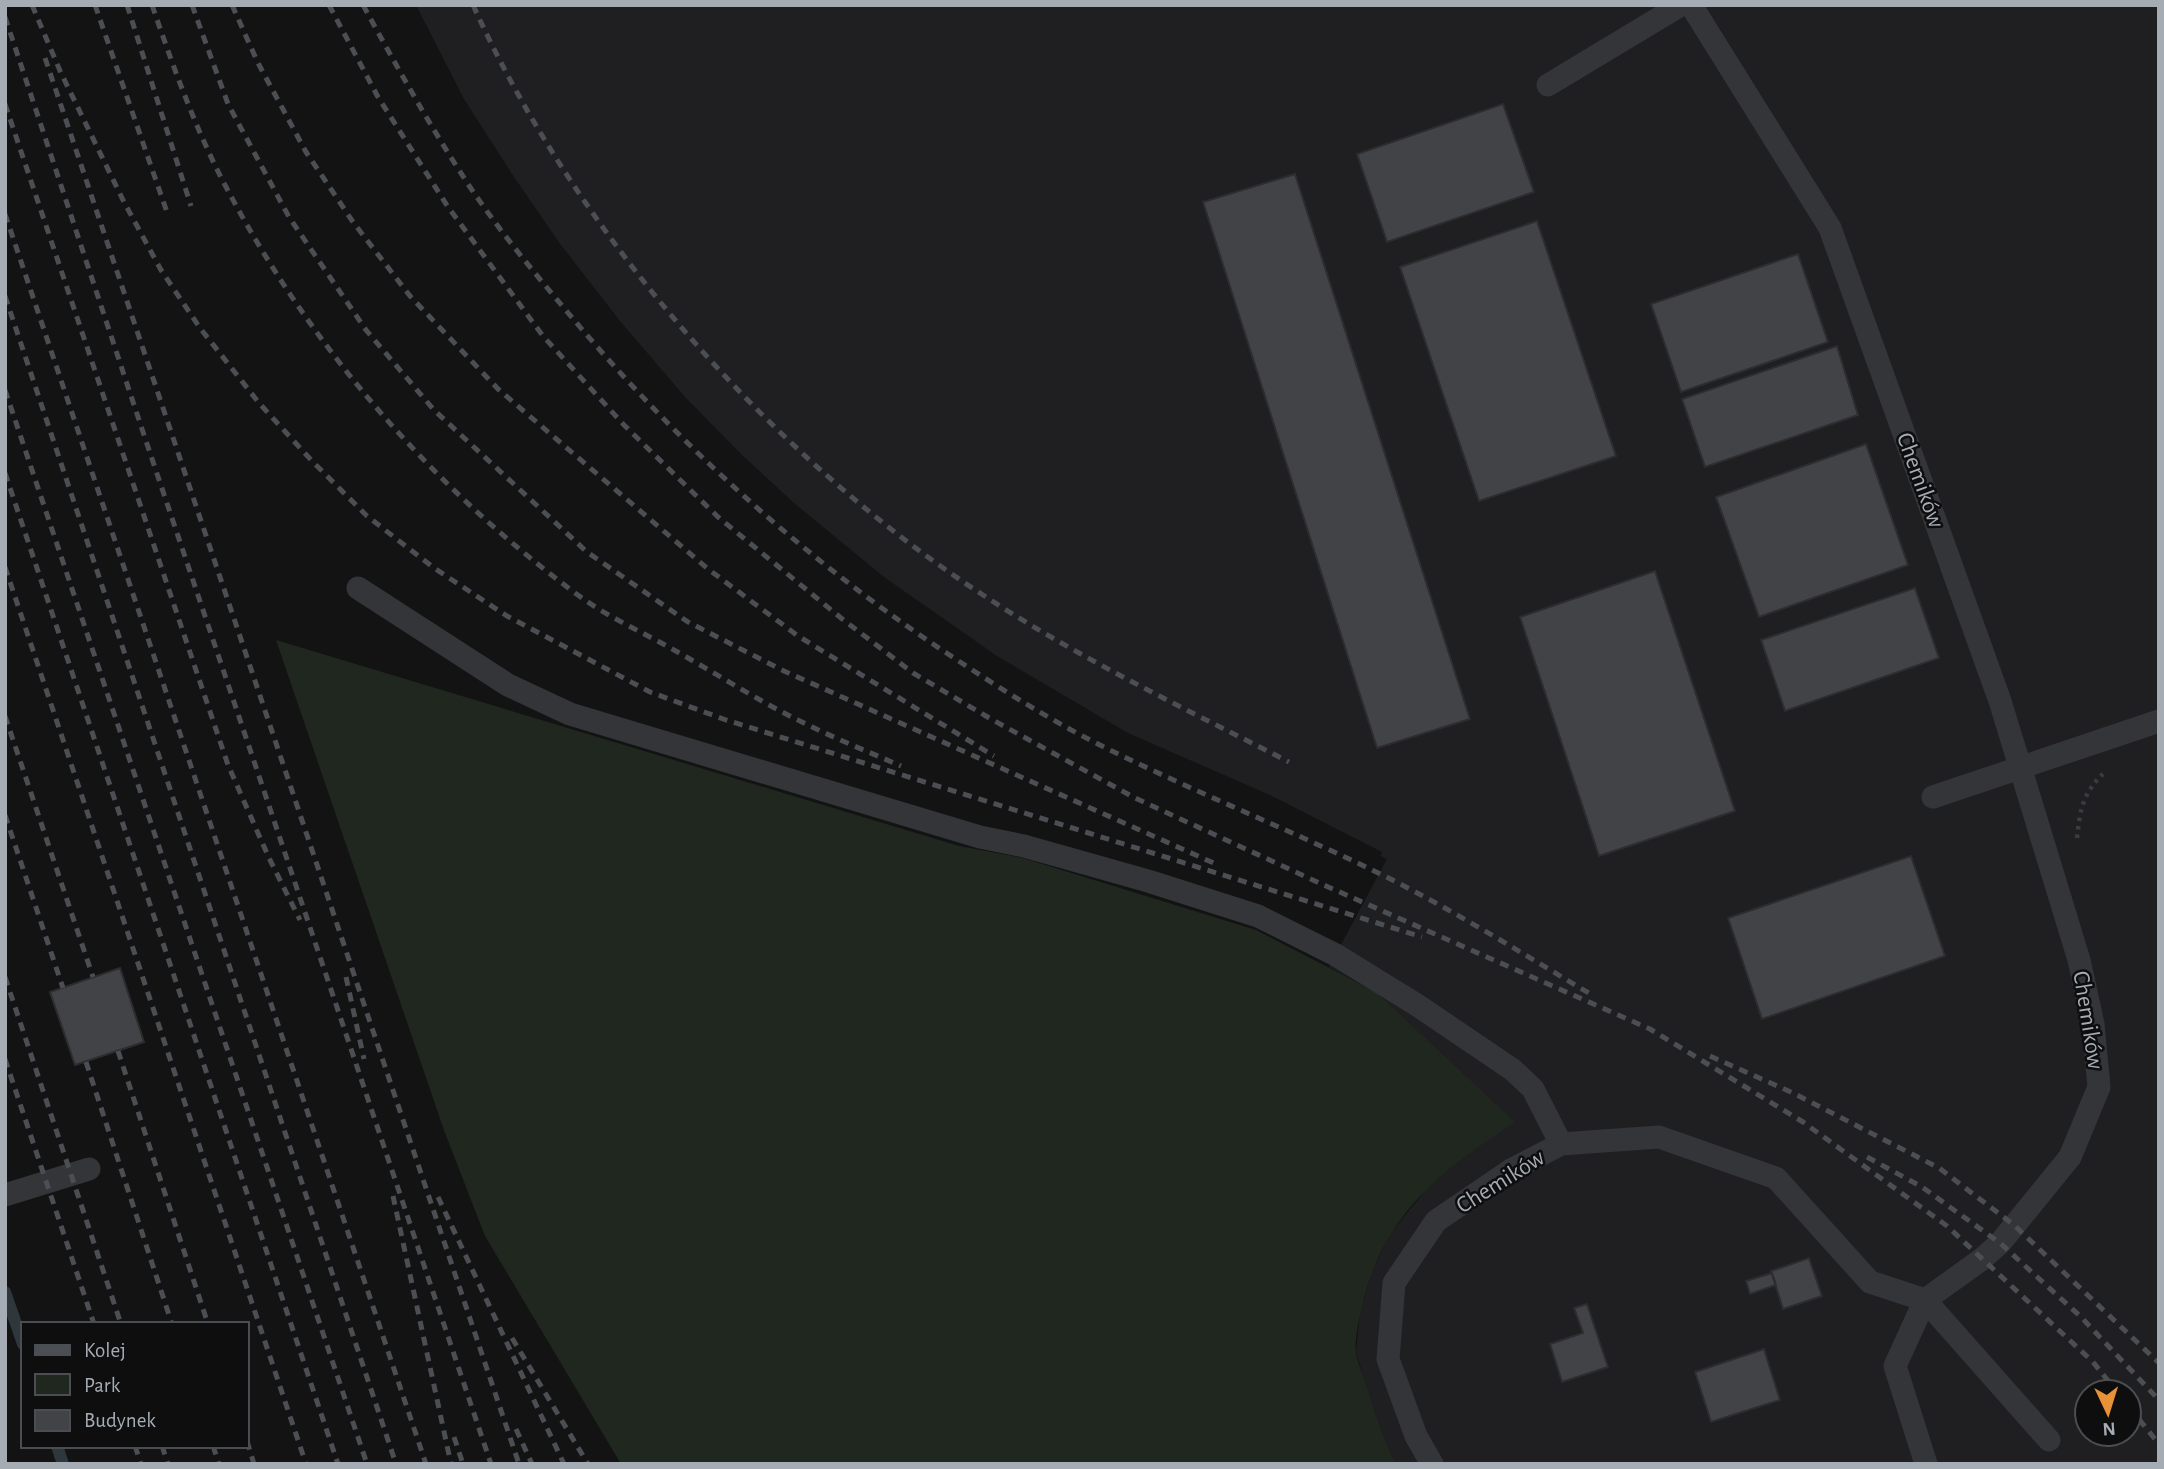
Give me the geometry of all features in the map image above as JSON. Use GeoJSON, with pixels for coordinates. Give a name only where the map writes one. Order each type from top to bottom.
{"type":"FeatureCollection","features":[{"type":"Feature","properties":{"kind":"lane"},"geometry":{"type":"LineString","coordinates":[[1548,85],[1681,5]]}},
{"type":"Feature","properties":{"kind":"lane","name":"Chemików"},"geometry":{"type":"LineString","coordinates":[[1432,1464],[1416,1436],[1388,1359],[1394,1283],[1436,1221],[1511,1170],[1561,1144],[1659,1137],[1776,1178],[1870,1282],[1925,1300],[2000,1243],[2070,1157],[2099,1087],[2094,1024],[2080,960],[2000,701],[1830,228],[1691,5]]}},
{"type":"Feature","properties":{"kind":"lane"},"geometry":{"type":"LineString","coordinates":[[358,588],[508,685],[570,714],[980,837],[1024,846],[1148,881],[1258,916],[1336,955],[1417,1005],[1513,1070],[1533,1089],[1561,1144]]}},
{"type":"Feature","properties":{"kind":"lane"},"geometry":{"type":"LineString","coordinates":[[1933,797],[2159,721]]}},
{"type":"Feature","properties":{"kind":"lane"},"geometry":{"type":"LineString","coordinates":[[5,1195],[89,1170]]}},
{"type":"Feature","properties":{"kind":"lane"},"geometry":{"type":"LineString","coordinates":[[1926,1464],[1895,1366],[1925,1300],[2049,1440]]}},
{"type":"Feature","properties":{"kind":"path"},"geometry":{"type":"LineString","coordinates":[[2076,840],[2081,804],[2096,781],[2110,768],[2102,741]]}},
{"type":"Feature","properties":{"kind":"shaded area"},"geometry":{"type":"Polygon","coordinates":[[[416,5],[2159,5],[2159,1464],[1396,1464],[1380,1432],[1356,1352],[1360,1314],[1371,1274],[1390,1234],[1428,1187],[1458,1161],[1376,992],[1329,967],[1387,859],[1381,856],[1382,852],[1272,796],[1128,733],[997,656],[884,577],[794,503],[685,397],[620,321],[561,245],[464,99],[416,5]]]}},
{"type":"Feature","properties":{"kind":"green space"},"geometry":{"type":"Polygon","coordinates":[[[276,640],[959,846],[1023,858],[1256,930],[1376,992],[1515,1122],[1465,1157],[1422,1194],[1404,1215],[1375,1265],[1360,1317],[1356,1353],[1379,1425],[1396,1464],[621,1464],[485,1236],[445,1133],[276,640]]]}},
{"type":"Feature","properties":{"kind":"building"},"geometry":{"type":"Polygon","coordinates":[[[1503,104],[1534,192],[1387,242],[1357,154],[1503,104]]]}},
{"type":"Feature","properties":{"kind":"building"},"geometry":{"type":"Polygon","coordinates":[[[1295,174],[1470,719],[1377,748],[1203,202],[1295,174]]]}},
{"type":"Feature","properties":{"kind":"building"},"geometry":{"type":"Polygon","coordinates":[[[1537,221],[1616,456],[1479,501],[1400,267],[1537,221]]]}},
{"type":"Feature","properties":{"kind":"building"},"geometry":{"type":"Polygon","coordinates":[[[1798,254],[1828,342],[1681,392],[1651,304],[1798,254]]]}},
{"type":"Feature","properties":{"kind":"building"},"geometry":{"type":"Polygon","coordinates":[[[1837,346],[1858,415],[1705,467],[1682,399],[1837,346]]]}},
{"type":"Feature","properties":{"kind":"building"},"geometry":{"type":"Polygon","coordinates":[[[1866,444],[1908,565],[1759,617],[1716,497],[1866,444]]]}},
{"type":"Feature","properties":{"kind":"building"},"geometry":{"type":"Polygon","coordinates":[[[1655,571],[1735,811],[1599,856],[1520,617],[1655,571]]]}},
{"type":"Feature","properties":{"kind":"building"},"geometry":{"type":"Polygon","coordinates":[[[1915,588],[1939,658],[1785,711],[1761,640],[1915,588]]]}},
{"type":"Feature","properties":{"kind":"building"},"geometry":{"type":"Polygon","coordinates":[[[1911,856],[1945,956],[1762,1019],[1728,918],[1911,856]]]}},
{"type":"Feature","properties":{"kind":"building"},"geometry":{"type":"Polygon","coordinates":[[[120,968],[144,1042],[75,1065],[50,992],[120,968]]]}},
{"type":"Feature","properties":{"kind":"building"},"geometry":{"type":"Polygon","coordinates":[[[1809,1258],[1822,1296],[1783,1309],[1771,1271],[1809,1258]]]}},
{"type":"Feature","properties":{"kind":"building"},"geometry":{"type":"Polygon","coordinates":[[[1772,1273],[1776,1285],[1750,1294],[1746,1281],[1772,1273]]]}},
{"type":"Feature","properties":{"kind":"building"},"geometry":{"type":"Polygon","coordinates":[[[1587,1304],[1608,1367],[1562,1382],[1550,1344],[1583,1333],[1574,1308],[1587,1304]]]}},
{"type":"Feature","properties":{"kind":"building"},"geometry":{"type":"Polygon","coordinates":[[[1764,1349],[1780,1400],[1711,1422],[1695,1372],[1764,1349]]]}},
{"type":"Feature","properties":{"kind":"waterway"},"geometry":{"type":"LineString","coordinates":[[5,1292],[21,1338]]}},
{"type":"Feature","properties":{"kind":"waterway"},"geometry":{"type":"LineString","coordinates":[[58,1448],[63,1464]]}},
{"type":"Feature","properties":{"kind":"railway"},"geometry":{"type":"LineString","coordinates":[[32,5],[61,73],[124,202],[161,270],[200,328],[259,403],[312,461],[367,516],[434,568],[507,616],[650,692],[726,720],[1422,937]]}},
{"type":"Feature","properties":{"kind":"railway"},"geometry":{"type":"LineString","coordinates":[[95,5],[168,215]]}},
{"type":"Feature","properties":{"kind":"railway"},"geometry":{"type":"LineString","coordinates":[[127,5],[191,206]]}},
{"type":"Feature","properties":{"kind":"railway"},"geometry":{"type":"LineString","coordinates":[[152,5],[194,119],[225,185],[259,245],[336,358],[426,463],[476,511],[582,598],[788,715],[901,766]]}},
{"type":"Feature","properties":{"kind":"railway"},"geometry":{"type":"LineString","coordinates":[[192,5],[228,104],[289,217],[366,330],[434,410],[587,552],[688,622],[784,671],[1218,865]]}},
{"type":"Feature","properties":{"kind":"railway"},"geometry":{"type":"LineString","coordinates":[[232,5],[258,63],[306,152],[353,222],[410,296],[498,389],[708,569],[798,636],[994,756]]}},
{"type":"Feature","properties":{"kind":"railway"},"geometry":{"type":"LineString","coordinates":[[329,5],[378,97],[448,207],[543,336],[624,425],[718,517],[841,618],[913,673],[1135,798],[1326,886],[1650,1029],[1803,1122],[1947,1226],[2093,1362],[2106,1378]]}},
{"type":"Feature","properties":{"kind":"railway"},"geometry":{"type":"LineString","coordinates":[[363,5],[456,165],[523,258],[621,374],[664,419],[752,504],[799,544],[897,619],[1056,722],[1128,759],[1395,881],[1592,995]]}},
{"type":"Feature","properties":{"kind":"railway"},"geometry":{"type":"LineString","coordinates":[[473,5],[516,91],[567,175],[624,257],[688,335],[756,409],[829,477],[905,540],[983,595],[1057,641],[1289,762]]}},
{"type":"Feature","properties":{"kind":"railway"},"geometry":{"type":"LineString","coordinates":[[5,17],[491,1464]]}},
{"type":"Feature","properties":{"kind":"railway"},"geometry":{"type":"LineString","coordinates":[[45,58],[519,1464]]}},
{"type":"Feature","properties":{"kind":"railway"},"geometry":{"type":"LineString","coordinates":[[5,104],[228,765],[300,920]]}},
{"type":"Feature","properties":{"kind":"railway"},"geometry":{"type":"LineString","coordinates":[[5,214],[426,1464]]}},
{"type":"Feature","properties":{"kind":"railway"},"geometry":{"type":"LineString","coordinates":[[5,296],[396,1464]]}},
{"type":"Feature","properties":{"kind":"railway"},"geometry":{"type":"LineString","coordinates":[[5,390],[367,1464]]}},
{"type":"Feature","properties":{"kind":"railway"},"geometry":{"type":"LineString","coordinates":[[5,473],[338,1464]]}},
{"type":"Feature","properties":{"kind":"railway"},"geometry":{"type":"LineString","coordinates":[[5,567],[306,1464]]}},
{"type":"Feature","properties":{"kind":"railway"},"geometry":{"type":"LineString","coordinates":[[5,716],[93,977]]}},
{"type":"Feature","properties":{"kind":"railway"},"geometry":{"type":"LineString","coordinates":[[5,815],[63,988]]}},
{"type":"Feature","properties":{"kind":"railway"},"geometry":{"type":"LineString","coordinates":[[5,977],[120,1322]]}},
{"type":"Feature","properties":{"kind":"railway"},"geometry":{"type":"LineString","coordinates":[[346,977],[364,1059]]}},
{"type":"Feature","properties":{"kind":"railway"},"geometry":{"type":"LineString","coordinates":[[118,1051],[207,1322]]}},
{"type":"Feature","properties":{"kind":"railway"},"geometry":{"type":"LineString","coordinates":[[1710,1056],[1793,1093],[1939,1168],[2014,1225],[2159,1363]]}},
{"type":"Feature","properties":{"kind":"railway"},"geometry":{"type":"LineString","coordinates":[[5,1059],[93,1322]]}},
{"type":"Feature","properties":{"kind":"railway"},"geometry":{"type":"LineString","coordinates":[[86,1062],[171,1322]]}},
{"type":"Feature","properties":{"kind":"railway"},"geometry":{"type":"LineString","coordinates":[[1867,1157],[1922,1187],[2000,1243],[2081,1317],[2159,1400]]}},
{"type":"Feature","properties":{"kind":"railway"},"geometry":{"type":"LineString","coordinates":[[393,1196],[451,1464]]}},
{"type":"Feature","properties":{"kind":"railway"},"geometry":{"type":"LineString","coordinates":[[438,1197],[564,1464]]}},
{"type":"Feature","properties":{"kind":"railway"},"geometry":{"type":"LineString","coordinates":[[512,1338],[588,1464]]}},
{"type":"Feature","properties":{"kind":"railway"},"geometry":{"type":"LineString","coordinates":[[2143,1424],[2159,1444]]}},
{"type":"Feature","properties":{"kind":"railway"},"geometry":{"type":"LineString","coordinates":[[516,1429],[532,1464]]}},
{"type":"Feature","properties":{"kind":"railway"},"geometry":{"type":"LineString","coordinates":[[454,1437],[463,1464]]}},
{"type":"Feature","properties":{"kind":"railway"},"geometry":{"type":"LineString","coordinates":[[248,1444],[254,1464]]}},
{"type":"Feature","properties":{"kind":"railway"},"geometry":{"type":"LineString","coordinates":[[136,1448],[141,1464]]}},
{"type":"Feature","properties":{"kind":"railway"},"geometry":{"type":"LineString","coordinates":[[163,1448],[168,1464]]}},
{"type":"Feature","properties":{"kind":"railway"},"geometry":{"type":"LineString","coordinates":[[214,1448],[219,1464]]}}]}
